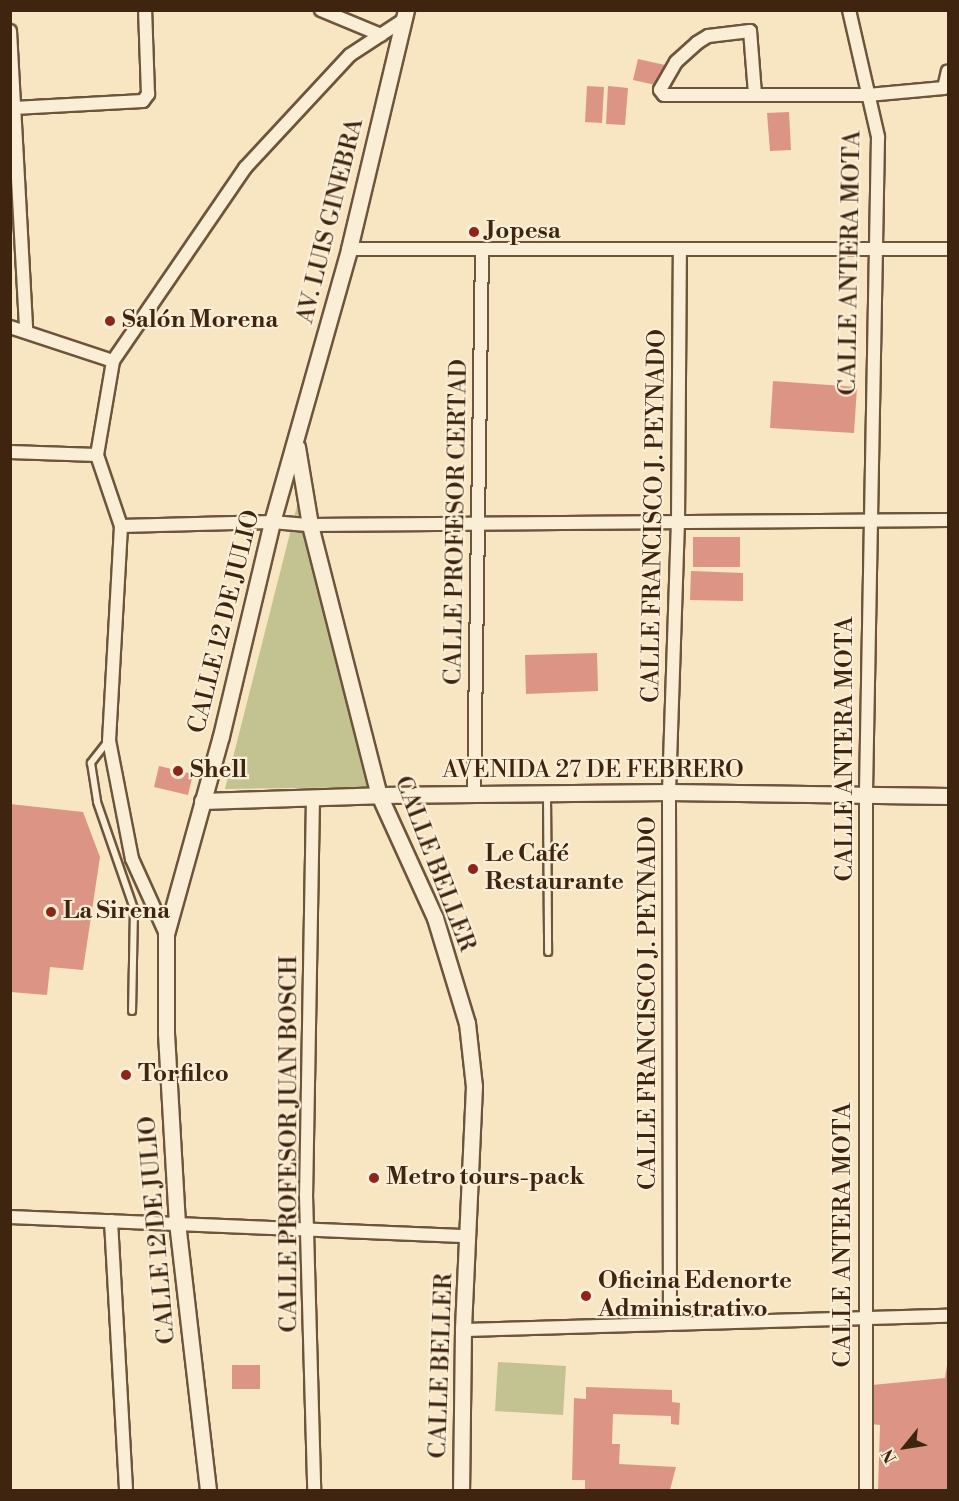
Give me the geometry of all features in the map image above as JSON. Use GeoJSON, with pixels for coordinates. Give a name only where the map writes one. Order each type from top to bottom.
{"type":"FeatureCollection","features":[{"type":"Feature","properties":{"kind":"street"},"geometry":{"type":"LineString","coordinates":[[14,108],[143,101],[148,94],[144,10]]}},
{"type":"Feature","properties":{"kind":"street"},"geometry":{"type":"LineString","coordinates":[[321,10],[381,35]]}},
{"type":"Feature","properties":{"kind":"street","name":"CALLE ANTERA MOTA"},"geometry":{"type":"LineString","coordinates":[[849,10],[878,137],[869,521],[866,794],[864,1317],[866,1491]]}},
{"type":"Feature","properties":{"kind":"street"},"geometry":{"type":"LineString","coordinates":[[166,934],[132,859],[109,741],[121,526],[97,455],[113,362],[245,168],[350,55],[381,35],[404,16]]}},
{"type":"Feature","properties":{"kind":"street","name":"AV. LUIS GINEBRA"},"geometry":{"type":"LineString","coordinates":[[296,441],[349,249],[404,16]]}},
{"type":"Feature","properties":{"kind":"street"},"geometry":{"type":"LineString","coordinates":[[10,31],[26,329]]}},
{"type":"Feature","properties":{"kind":"street"},"geometry":{"type":"LineString","coordinates":[[755,94],[750,31],[708,36],[697,43],[676,62],[660,90],[664,95],[868,95],[944,87],[948,71]]}},
{"type":"Feature","properties":{"kind":"street"},"geometry":{"type":"LineString","coordinates":[[349,249],[948,249]]}},
{"type":"Feature","properties":{"kind":"street","name":"CALLE PROFESOR CERTAD"},"geometry":{"type":"LineString","coordinates":[[474,795],[482,249]]}},
{"type":"Feature","properties":{"kind":"street","name":"CALLE FRANCISCO J. PEYNADO"},"geometry":{"type":"LineString","coordinates":[[670,1324],[669,792],[678,522],[680,249]]}},
{"type":"Feature","properties":{"kind":"street"},"geometry":{"type":"LineString","coordinates":[[10,327],[26,329],[113,362]]}},
{"type":"Feature","properties":{"kind":"street","name":"CALLE 12 DE JULIO"},"geometry":{"type":"LineString","coordinates":[[208,1491],[177,1224],[166,1033],[166,934],[272,522],[296,441]]}},
{"type":"Feature","properties":{"kind":"street","name":"CALLE BELLER"},"geometry":{"type":"LineString","coordinates":[[296,441],[310,525],[379,795],[435,918],[467,1023],[474,1086],[463,1330],[461,1491]]}},
{"type":"Feature","properties":{"kind":"street"},"geometry":{"type":"LineString","coordinates":[[10,452],[97,455]]}},
{"type":"Feature","properties":{"kind":"street"},"geometry":{"type":"LineString","coordinates":[[121,526],[272,522],[310,525],[948,520]]}},
{"type":"Feature","properties":{"kind":"street","name":"AVENIDA 27 DE FEBRERO"},"geometry":{"type":"LineString","coordinates":[[202,801],[379,795],[669,792],[948,796]]}},
{"type":"Feature","properties":{"kind":"street","name":"CALLE PROFESOR JUAN BOSCH"},"geometry":{"type":"LineString","coordinates":[[313,798],[306,1195],[309,1229],[314,1491]]}},
{"type":"Feature","properties":{"kind":"street"},"geometry":{"type":"LineString","coordinates":[[10,1217],[468,1236]]}},
{"type":"Feature","properties":{"kind":"street"},"geometry":{"type":"LineString","coordinates":[[111,1221],[126,1491]]}},
{"type":"Feature","properties":{"kind":"street"},"geometry":{"type":"LineString","coordinates":[[463,1330],[948,1316]]}},
{"type":"Feature","properties":{"kind":"lane"},"geometry":{"type":"LineString","coordinates":[[109,741],[91,763],[97,802],[134,909],[132,1011]]}},
{"type":"Feature","properties":{"kind":"lane"},"geometry":{"type":"LineString","coordinates":[[547,794],[548,952]]}},
{"type":"Feature","properties":{"kind":"green space"},"geometry":{"type":"Polygon","coordinates":[[[302,486],[372,787],[225,789],[302,486]]]}},
{"type":"Feature","properties":{"kind":"green space"},"geometry":{"type":"Polygon","coordinates":[[[498,1362],[566,1366],[563,1415],[495,1411],[498,1362]]]}},
{"type":"Feature","properties":{"kind":"building"},"geometry":{"type":"Polygon","coordinates":[[[638,59],[665,65],[660,86],[633,80],[638,59]]]}},
{"type":"Feature","properties":{"kind":"building"},"geometry":{"type":"Polygon","coordinates":[[[587,86],[604,87],[602,123],[585,122],[587,86]]]}},
{"type":"Feature","properties":{"kind":"building"},"geometry":{"type":"Polygon","coordinates":[[[608,86],[628,88],[625,125],[606,124],[608,86]]]}},
{"type":"Feature","properties":{"kind":"building"},"geometry":{"type":"Polygon","coordinates":[[[789,112],[791,150],[770,151],[767,113],[789,112]]]}},
{"type":"Feature","properties":{"kind":"building"},"geometry":{"type":"Polygon","coordinates":[[[773,381],[857,387],[854,433],[770,428],[773,381]]]}},
{"type":"Feature","properties":{"kind":"building"},"geometry":{"type":"Polygon","coordinates":[[[693,537],[740,537],[740,567],[693,567],[693,537]]]}},
{"type":"Feature","properties":{"kind":"building"},"geometry":{"type":"Polygon","coordinates":[[[691,571],[743,573],[743,601],[690,600],[691,571]]]}},
{"type":"Feature","properties":{"kind":"building"},"geometry":{"type":"Polygon","coordinates":[[[597,653],[598,691],[526,694],[525,655],[597,653]]]}},
{"type":"Feature","properties":{"kind":"building"},"geometry":{"type":"Polygon","coordinates":[[[159,766],[193,774],[188,795],[154,787],[159,766]]]}},
{"type":"Feature","properties":{"kind":"building","name":"La Sirena"},"geometry":{"type":"Polygon","coordinates":[[[10,804],[83,812],[100,857],[83,970],[50,967],[47,995],[10,992],[10,804]]]}},
{"type":"Feature","properties":{"kind":"building"},"geometry":{"type":"Polygon","coordinates":[[[948,1359],[948,1490],[878,1490],[880,1425],[871,1424],[872,1385],[945,1378],[948,1359]]]}},
{"type":"Feature","properties":{"kind":"building"},"geometry":{"type":"Polygon","coordinates":[[[232,1365],[260,1365],[260,1389],[232,1389],[232,1365]]]}},
{"type":"Feature","properties":{"kind":"building"},"geometry":{"type":"Polygon","coordinates":[[[586,1387],[672,1390],[672,1402],[680,1403],[679,1425],[671,1424],[671,1416],[613,1414],[612,1444],[620,1444],[619,1464],[676,1467],[670,1490],[585,1490],[585,1480],[572,1480],[574,1398],[586,1399],[586,1387]]]}},
{"type":"Feature","properties":{"kind":"place","name":"Jopesa"},"geometry":{"type":"Point","coordinates":[474,232]}},
{"type":"Feature","properties":{"kind":"place","name":"Salón Morena"},"geometry":{"type":"Point","coordinates":[110,321]}},
{"type":"Feature","properties":{"kind":"place","name":"Shell"},"geometry":{"type":"Point","coordinates":[178,771]}},
{"type":"Feature","properties":{"kind":"place","name":"Le Café Restaurante"},"geometry":{"type":"Point","coordinates":[473,869]}},
{"type":"Feature","properties":{"kind":"place","name":"La Sirena"},"geometry":{"type":"Point","coordinates":[51,912]}},
{"type":"Feature","properties":{"kind":"place","name":"Torfilco"},"geometry":{"type":"Point","coordinates":[126,1075]}},
{"type":"Feature","properties":{"kind":"place","name":"Metro tours-pack"},"geometry":{"type":"Point","coordinates":[374,1178]}},
{"type":"Feature","properties":{"kind":"place","name":"Oficina Edenorte Administrativo"},"geometry":{"type":"Point","coordinates":[586,1296]}}]}
